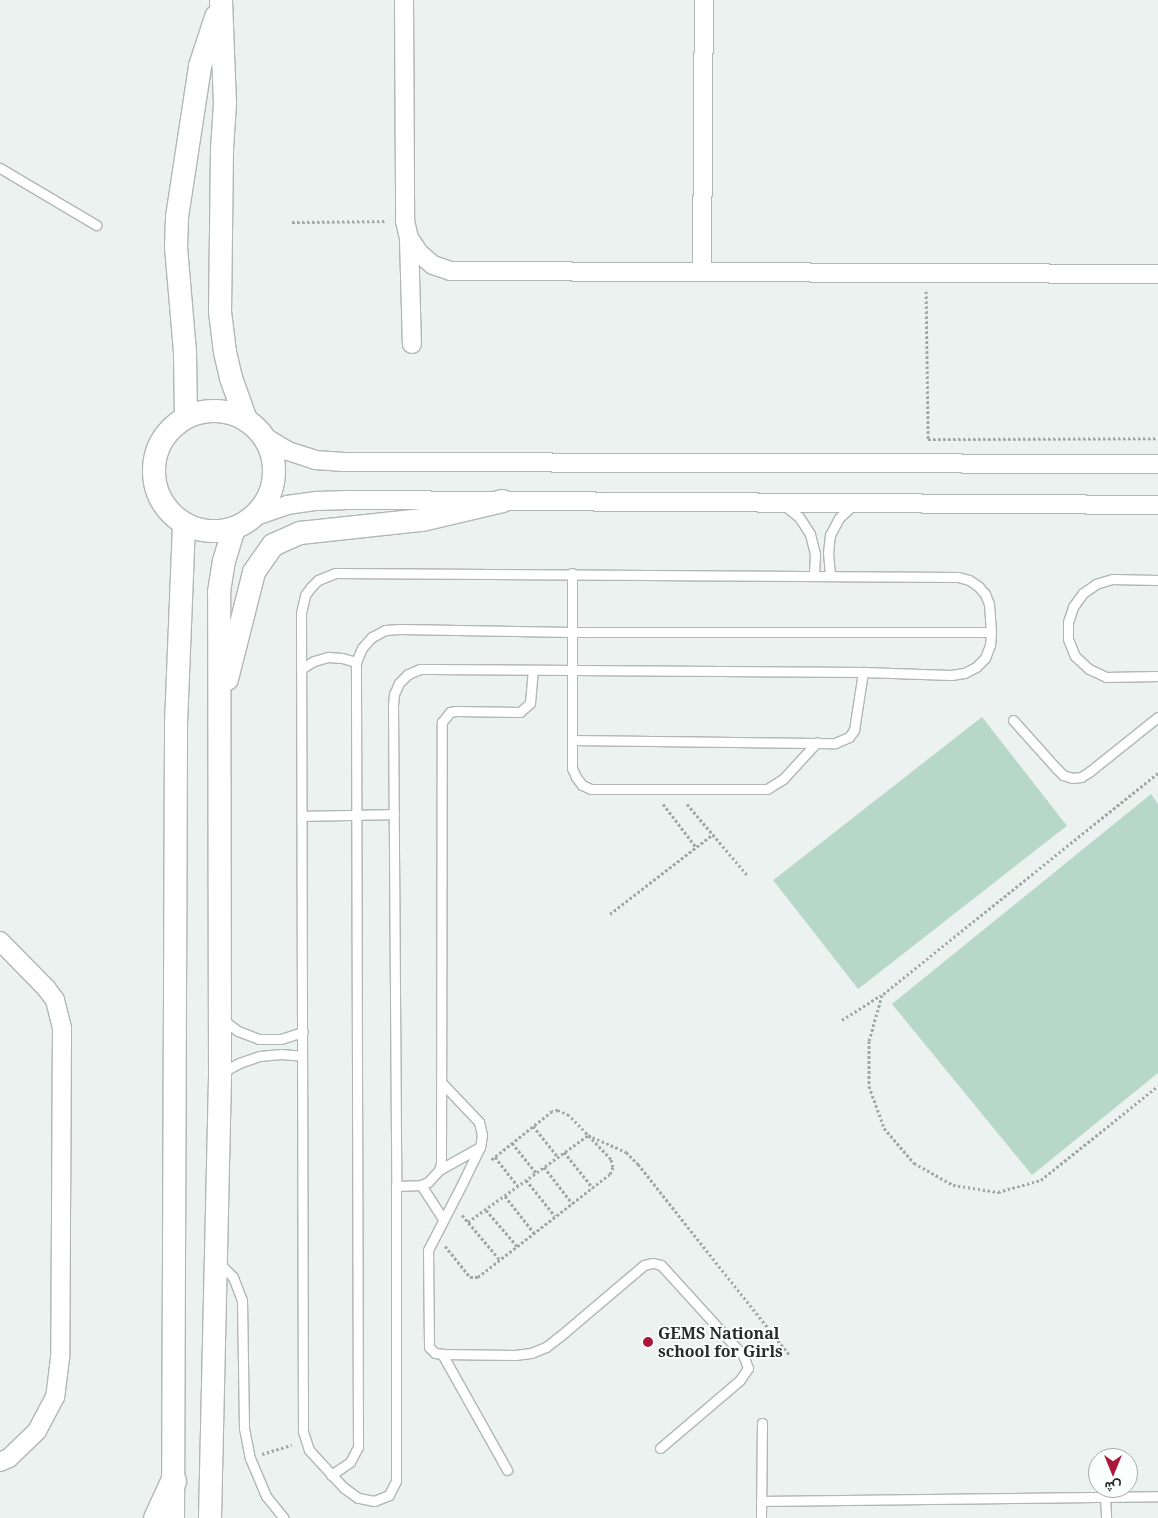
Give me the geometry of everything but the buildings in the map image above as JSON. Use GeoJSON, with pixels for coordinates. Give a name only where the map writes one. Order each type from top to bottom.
{"type":"FeatureCollection","features":[{"type":"Feature","properties":{"kind":"main road"},"geometry":{"type":"LineString","coordinates":[[156,1518],[173,1481]]}},
{"type":"Feature","properties":{"kind":"street"},"geometry":{"type":"LineString","coordinates":[[404,0],[405,221],[410,238],[419,253],[433,265],[450,272],[1158,274]]}},
{"type":"Feature","properties":{"kind":"street"},"geometry":{"type":"LineString","coordinates":[[702,272],[704,0]]}},
{"type":"Feature","properties":{"kind":"street"},"geometry":{"type":"LineString","coordinates":[[186,417],[185,352],[176,247],[177,217],[200,66],[221,2]]}},
{"type":"Feature","properties":{"kind":"street"},"geometry":{"type":"LineString","coordinates":[[221,2],[225,103],[222,150],[220,312],[227,360],[246,420]]}},
{"type":"Feature","properties":{"kind":"street"},"geometry":{"type":"LineString","coordinates":[[410,238],[412,344]]}},
{"type":"Feature","properties":{"kind":"street"},"geometry":{"type":"LineString","coordinates":[[1158,464],[344,462],[315,460],[288,451],[263,436],[246,420],[227,412],[206,411],[186,417],[166,433],[155,456],[154,481],[163,504],[184,524],[216,531],[287,505],[317,500],[1158,505]]}},
{"type":"Feature","properties":{"kind":"street"},"geometry":{"type":"LineString","coordinates":[[210,1518],[214,1258],[220,1073],[219,592],[224,561],[244,522],[267,499],[274,478],[273,456],[263,436]]}},
{"type":"Feature","properties":{"kind":"street"},"geometry":{"type":"LineString","coordinates":[[218,714],[254,572],[273,545],[300,533],[422,520],[503,501]]}},
{"type":"Feature","properties":{"kind":"street"},"geometry":{"type":"LineString","coordinates":[[173,1518],[176,744],[184,524]]}},
{"type":"Feature","properties":{"kind":"street"},"geometry":{"type":"LineString","coordinates":[[0,941],[46,988],[55,1000],[62,1028],[60,1358],[55,1396],[37,1431],[9,1458],[0,1462]]}},
{"type":"Feature","properties":{"kind":"lane"},"geometry":{"type":"LineString","coordinates":[[0,168],[96,225]]}},
{"type":"Feature","properties":{"kind":"lane"},"geometry":{"type":"LineString","coordinates":[[782,503],[799,517],[810,534],[815,554],[814,575]]}},
{"type":"Feature","properties":{"kind":"lane"},"geometry":{"type":"LineString","coordinates":[[830,575],[828,553],[830,535],[839,518],[854,504]]}},
{"type":"Feature","properties":{"kind":"lane"},"geometry":{"type":"LineString","coordinates":[[348,572],[814,575],[958,577],[969,580],[985,594],[988,604],[991,632],[990,645],[985,658],[976,667],[964,673],[952,675],[863,672],[420,670],[408,674],[399,683],[394,694],[393,706],[396,1481],[389,1495],[382,1499],[366,1500],[350,1494],[315,1458],[304,1441],[303,1431],[301,669],[302,604],[310,587],[326,575],[348,572]]}},
{"type":"Feature","properties":{"kind":"lane"},"geometry":{"type":"LineString","coordinates":[[572,573],[572,768],[582,785],[591,789],[767,789],[783,780],[817,742]]}},
{"type":"Feature","properties":{"kind":"lane"},"geometry":{"type":"LineString","coordinates":[[1158,580],[1112,579],[1096,584],[1083,593],[1073,607],[1068,622],[1068,639],[1076,656],[1089,670],[1106,677],[1158,676]]}},
{"type":"Feature","properties":{"kind":"lane"},"geometry":{"type":"LineString","coordinates":[[331,1474],[350,1462],[355,1455],[358,1438],[356,662],[362,648],[372,637],[385,630],[991,632]]}},
{"type":"Feature","properties":{"kind":"lane"},"geometry":{"type":"LineString","coordinates":[[301,669],[314,661],[328,657],[356,662]]}},
{"type":"Feature","properties":{"kind":"lane"},"geometry":{"type":"LineString","coordinates":[[439,1170],[442,1155],[442,722],[450,712],[456,711],[520,712],[530,702],[534,670]]}},
{"type":"Feature","properties":{"kind":"lane"},"geometry":{"type":"LineString","coordinates":[[572,740],[843,741],[854,730],[863,672]]}},
{"type":"Feature","properties":{"kind":"lane"},"geometry":{"type":"LineString","coordinates":[[1013,720],[1063,775],[1072,778],[1081,777],[1089,772],[1158,718]]}},
{"type":"Feature","properties":{"kind":"lane"},"geometry":{"type":"LineString","coordinates":[[302,816],[394,814]]}},
{"type":"Feature","properties":{"kind":"lane"},"geometry":{"type":"LineString","coordinates":[[220,1017],[238,1031],[259,1038],[281,1039],[303,1032]]}},
{"type":"Feature","properties":{"kind":"lane"},"geometry":{"type":"LineString","coordinates":[[220,1073],[239,1063],[259,1056],[281,1054],[302,1056]]}},
{"type":"Feature","properties":{"kind":"lane"},"geometry":{"type":"LineString","coordinates":[[442,1084],[479,1122],[482,1135],[480,1147],[428,1250],[428,1338],[430,1347],[435,1353],[442,1354],[515,1355],[531,1353],[546,1347],[559,1337],[644,1265],[653,1263],[661,1265],[743,1355],[748,1368],[740,1380],[660,1448]]}},
{"type":"Feature","properties":{"kind":"lane"},"geometry":{"type":"LineString","coordinates":[[396,1186],[421,1185],[428,1182],[439,1170],[480,1147]]}},
{"type":"Feature","properties":{"kind":"lane"},"geometry":{"type":"LineString","coordinates":[[421,1185],[443,1219]]}},
{"type":"Feature","properties":{"kind":"lane"},"geometry":{"type":"LineString","coordinates":[[214,1258],[234,1277],[242,1300],[244,1428],[250,1458],[266,1496],[284,1518]]}},
{"type":"Feature","properties":{"kind":"lane"},"geometry":{"type":"LineString","coordinates":[[442,1354],[506,1470]]}},
{"type":"Feature","properties":{"kind":"lane"},"geometry":{"type":"LineString","coordinates":[[762,1423],[762,1518]]}},
{"type":"Feature","properties":{"kind":"lane"},"geometry":{"type":"LineString","coordinates":[[762,1501],[1088,1496]]}},
{"type":"Feature","properties":{"kind":"lane"},"geometry":{"type":"LineString","coordinates":[[1138,1496],[1158,1496]]}},
{"type":"Feature","properties":{"kind":"lane"},"geometry":{"type":"LineString","coordinates":[[1105,1498],[1106,1518]]}},
{"type":"Feature","properties":{"kind":"path"},"geometry":{"type":"LineString","coordinates":[[292,222],[405,221]]}},
{"type":"Feature","properties":{"kind":"path"},"geometry":{"type":"LineString","coordinates":[[926,273],[928,439],[1158,438]]}},
{"type":"Feature","properties":{"kind":"path"},"geometry":{"type":"LineString","coordinates":[[842,1020],[882,995],[1158,773]]}},
{"type":"Feature","properties":{"kind":"path"},"geometry":{"type":"LineString","coordinates":[[1148,781],[1158,779]]}},
{"type":"Feature","properties":{"kind":"path"},"geometry":{"type":"LineString","coordinates":[[652,789],[696,847]]}},
{"type":"Feature","properties":{"kind":"path"},"geometry":{"type":"LineString","coordinates":[[675,789],[748,876]]}},
{"type":"Feature","properties":{"kind":"path"},"geometry":{"type":"LineString","coordinates":[[610,914],[713,834]]}},
{"type":"Feature","properties":{"kind":"path"},"geometry":{"type":"LineString","coordinates":[[882,995],[869,1041],[869,1086],[884,1128],[914,1162],[953,1185],[998,1192],[1041,1180],[1158,1086]]}},
{"type":"Feature","properties":{"kind":"path"},"geometry":{"type":"LineString","coordinates":[[435,1234],[470,1277],[478,1277],[610,1174],[613,1163],[569,1115],[558,1110],[552,1111],[463,1182]]}},
{"type":"Feature","properties":{"kind":"path"},"geometry":{"type":"LineString","coordinates":[[533,1126],[558,1157]]}},
{"type":"Feature","properties":{"kind":"path"},"geometry":{"type":"LineString","coordinates":[[468,1222],[588,1135]]}},
{"type":"Feature","properties":{"kind":"path"},"geometry":{"type":"LineString","coordinates":[[588,1135],[626,1152],[638,1164],[790,1356]]}},
{"type":"Feature","properties":{"kind":"path"},"geometry":{"type":"LineString","coordinates":[[512,1143],[536,1173]]}},
{"type":"Feature","properties":{"kind":"path"},"geometry":{"type":"LineString","coordinates":[[564,1152],[593,1188]]}},
{"type":"Feature","properties":{"kind":"path"},"geometry":{"type":"LineString","coordinates":[[495,1157],[518,1186]]}},
{"type":"Feature","properties":{"kind":"path"},"geometry":{"type":"LineString","coordinates":[[544,1167],[572,1203]]}},
{"type":"Feature","properties":{"kind":"path"},"geometry":{"type":"LineString","coordinates":[[526,1180],[555,1216]]}},
{"type":"Feature","properties":{"kind":"path"},"geometry":{"type":"LineString","coordinates":[[505,1196],[534,1233]]}},
{"type":"Feature","properties":{"kind":"path"},"geometry":{"type":"LineString","coordinates":[[452,1204],[500,1260]]}},
{"type":"Feature","properties":{"kind":"path"},"geometry":{"type":"LineString","coordinates":[[486,1210],[517,1246]]}},
{"type":"Feature","properties":{"kind":"path"},"geometry":{"type":"LineString","coordinates":[[250,1458],[304,1441]]}},
{"type":"Feature","properties":{"kind":"green space"},"geometry":{"type":"Polygon","coordinates":[[[982,717],[1067,826],[858,989],[773,880],[982,717]]]}},
{"type":"Feature","properties":{"kind":"green space"},"geometry":{"type":"Polygon","coordinates":[[[1151,794],[1158,804],[1158,1073],[1032,1175],[892,1004],[1151,794]]]}},
{"type":"Feature","properties":{"kind":"place","name":"GEMS National school for Girls"},"geometry":{"type":"Point","coordinates":[648,1342]}}]}
